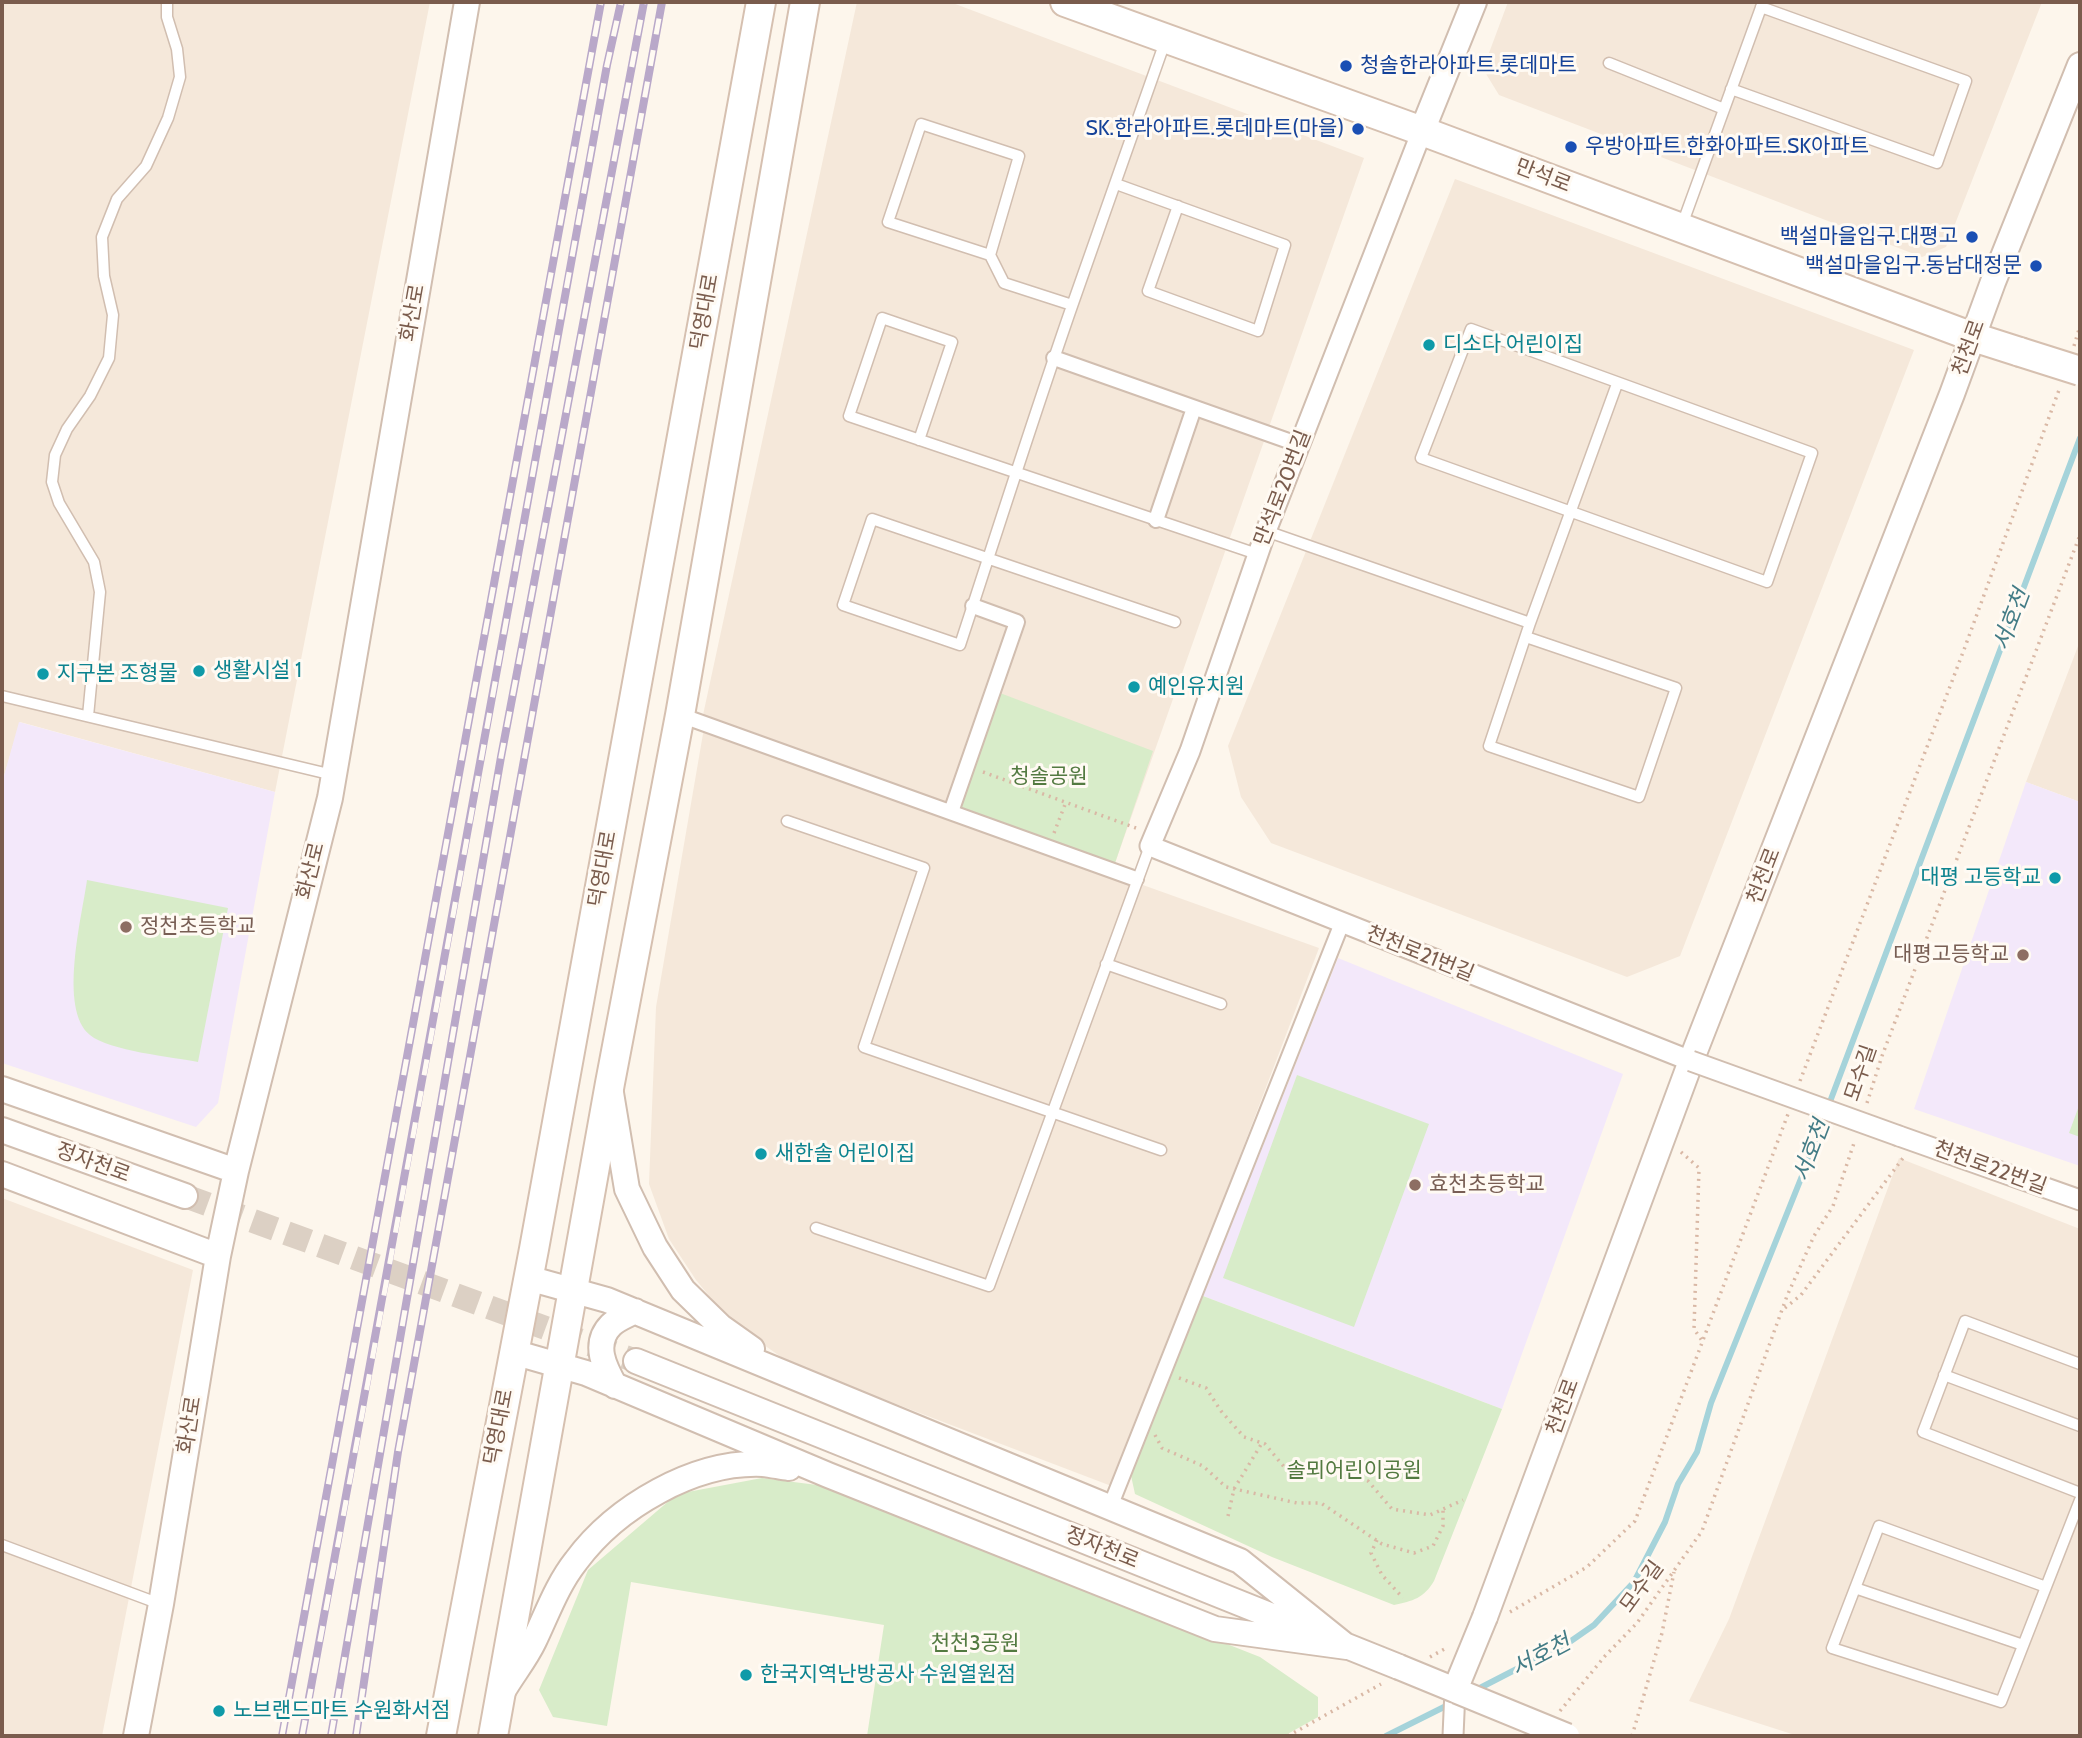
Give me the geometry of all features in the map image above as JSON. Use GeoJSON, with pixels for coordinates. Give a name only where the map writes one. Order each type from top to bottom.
{"type":"FeatureCollection","features":[{"type":"Feature","properties":{"kind":"main road","name":"덕영대로"},"geometry":{"type":"LineString","coordinates":[[441,1736],[528,1278],[761,2]]}},
{"type":"Feature","properties":{"kind":"main road"},"geometry":{"type":"LineString","coordinates":[[493,1736],[610,1083],[680,715],[805,2]]}},
{"type":"Feature","properties":{"kind":"main road","name":"만석로"},"geometry":{"type":"LineString","coordinates":[[1065,2],[1422,131],[1973,337],[2080,371]]}},
{"type":"Feature","properties":{"kind":"street","name":"화산로"},"geometry":{"type":"LineString","coordinates":[[136,1736],[161,1604],[218,1256],[236,1171],[334,775],[467,2]]}},
{"type":"Feature","properties":{"kind":"street"},"geometry":{"type":"LineString","coordinates":[[1422,131],[1474,2]]}},
{"type":"Feature","properties":{"kind":"street","name":"천천로"},"geometry":{"type":"LineString","coordinates":[[1456,1691],[1691,1061],[2080,65]]}},
{"type":"Feature","properties":{"kind":"street","name":"만석로20번길"},"geometry":{"type":"LineString","coordinates":[[1152,841],[1190,751],[1257,554],[1422,131]]}},
{"type":"Feature","properties":{"kind":"street"},"geometry":{"type":"LineString","coordinates":[[1054,358],[1300,445]]}},
{"type":"Feature","properties":{"kind":"street"},"geometry":{"type":"LineString","coordinates":[[1156,520],[1194,408]]}},
{"type":"Feature","properties":{"kind":"street"},"geometry":{"type":"LineString","coordinates":[[951,812],[1017,622],[973,606]]}},
{"type":"Feature","properties":{"kind":"street"},"geometry":{"type":"LineString","coordinates":[[680,715],[1136,878]]}},
{"type":"Feature","properties":{"kind":"street","name":"천천로21번길"},"geometry":{"type":"LineString","coordinates":[[1152,841],[1342,923],[1691,1061],[1907,1139]]}},
{"type":"Feature","properties":{"kind":"street"},"geometry":{"type":"LineString","coordinates":[[1110,1507],[1342,923]]}},
{"type":"Feature","properties":{"kind":"street"},"geometry":{"type":"LineString","coordinates":[[610,1083],[627,1189],[654,1247],[683,1290],[721,1327],[793,1377]]}},
{"type":"Feature","properties":{"kind":"street"},"geometry":{"type":"LineString","coordinates":[[2,1088],[236,1171]]}},
{"type":"Feature","properties":{"kind":"street","name":"정자천로"},"geometry":{"type":"LineString","coordinates":[[2,1130],[184,1196]]}},
{"type":"Feature","properties":{"kind":"street","name":"천천로22번길"},"geometry":{"type":"LineString","coordinates":[[1907,1139],[2080,1200]]}},
{"type":"Feature","properties":{"kind":"street"},"geometry":{"type":"LineString","coordinates":[[2,1174],[218,1256]]}},
{"type":"Feature","properties":{"kind":"street"},"geometry":{"type":"LineString","coordinates":[[528,1278],[574,1289],[635,1311],[1240,1560],[1347,1647]]}},
{"type":"Feature","properties":{"kind":"street"},"geometry":{"type":"LineString","coordinates":[[615,1386],[603,1363],[601,1340],[611,1325],[635,1311]]}},
{"type":"Feature","properties":{"kind":"street"},"geometry":{"type":"LineString","coordinates":[[513,1352],[586,1373],[828,1475],[1214,1629],[1347,1647]]}},
{"type":"Feature","properties":{"kind":"street","name":"정자천로"},"geometry":{"type":"LineString","coordinates":[[636,1361],[1456,1691],[1561,1726]]}},
{"type":"Feature","properties":{"kind":"street"},"geometry":{"type":"LineString","coordinates":[[502,1691],[533,1644],[556,1591],[575,1561],[621,1516],[683,1478],[721,1469],[762,1464],[828,1475]]}},
{"type":"Feature","properties":{"kind":"street"},"geometry":{"type":"LineString","coordinates":[[1453,1736],[1456,1691]]}},
{"type":"Feature","properties":{"kind":"lane"},"geometry":{"type":"LineString","coordinates":[[88,716],[100,592],[94,562],[59,503],[52,482],[55,455],[67,429],[90,396],[109,358],[113,316],[104,276],[102,237],[117,199],[146,166],[168,118],[180,77],[177,49],[167,18],[167,2]]}},
{"type":"Feature","properties":{"kind":"lane"},"geometry":{"type":"LineString","coordinates":[[1681,228],[1724,108],[1762,4],[1966,81],[1937,163],[1731,89]]}},
{"type":"Feature","properties":{"kind":"lane"},"geometry":{"type":"LineString","coordinates":[[1166,39],[1072,304],[1016,473],[988,559],[973,606],[960,645],[843,605],[872,519],[988,559],[1175,622]]}},
{"type":"Feature","properties":{"kind":"lane"},"geometry":{"type":"LineString","coordinates":[[1609,63],[1724,108]]}},
{"type":"Feature","properties":{"kind":"lane"},"geometry":{"type":"LineString","coordinates":[[990,255],[888,222],[921,124],[1019,156],[990,255],[1004,283],[1072,304]]}},
{"type":"Feature","properties":{"kind":"lane"},"geometry":{"type":"LineString","coordinates":[[1116,184],[1178,206],[1285,245],[1258,331],[1148,291],[1178,206]]}},
{"type":"Feature","properties":{"kind":"lane"},"geometry":{"type":"LineString","coordinates":[[919,440],[952,342],[882,318],[849,416],[919,440],[1016,473],[1257,554]]}},
{"type":"Feature","properties":{"kind":"lane"},"geometry":{"type":"LineString","coordinates":[[1471,329],[1617,384],[1812,453],[1767,582],[1421,458],[1471,329]]}},
{"type":"Feature","properties":{"kind":"lane"},"geometry":{"type":"LineString","coordinates":[[1526,637],[1676,688],[1639,797],[1489,746],[1530,622],[1617,384]]}},
{"type":"Feature","properties":{"kind":"lane"},"geometry":{"type":"LineString","coordinates":[[1266,531],[1530,622]]}},
{"type":"Feature","properties":{"kind":"lane"},"geometry":{"type":"LineString","coordinates":[[2,696],[334,775]]}},
{"type":"Feature","properties":{"kind":"lane"},"geometry":{"type":"LineString","coordinates":[[787,821],[924,867],[864,1047],[1161,1150]]}},
{"type":"Feature","properties":{"kind":"lane"},"geometry":{"type":"LineString","coordinates":[[816,1228],[989,1286],[1136,878],[1152,841]]}},
{"type":"Feature","properties":{"kind":"lane"},"geometry":{"type":"LineString","coordinates":[[1106,964],[1221,1004]]}},
{"type":"Feature","properties":{"kind":"lane"},"geometry":{"type":"LineString","coordinates":[[2080,1364],[1965,1321],[1923,1432],[2080,1493]]}},
{"type":"Feature","properties":{"kind":"lane"},"geometry":{"type":"LineString","coordinates":[[1944,1375],[2080,1426]]}},
{"type":"Feature","properties":{"kind":"lane"},"geometry":{"type":"LineString","coordinates":[[2046,1587],[1879,1526],[1832,1648],[2001,1702],[2023,1645],[2046,1587],[2080,1500]]}},
{"type":"Feature","properties":{"kind":"lane"},"geometry":{"type":"LineString","coordinates":[[2,1545],[161,1604]]}},
{"type":"Feature","properties":{"kind":"lane"},"geometry":{"type":"LineString","coordinates":[[1855,1588],[2023,1645]]}},
{"type":"Feature","properties":{"kind":"path","name":"모수길"},"geometry":{"type":"LineString","coordinates":[[1866,1106],[1882,1056],[2080,535]]}},
{"type":"Feature","properties":{"kind":"path"},"geometry":{"type":"LineString","coordinates":[[968,766],[1066,802],[1152,841]]}},
{"type":"Feature","properties":{"kind":"path"},"geometry":{"type":"LineString","coordinates":[[1049,847],[1066,802]]}},
{"type":"Feature","properties":{"kind":"path","name":"모수길"},"geometry":{"type":"LineString","coordinates":[[1561,1726],[1605,1656],[1636,1623],[1702,1531],[1783,1309],[1814,1236],[1833,1206],[1858,1131]]}},
{"type":"Feature","properties":{"kind":"path"},"geometry":{"type":"LineString","coordinates":[[1664,1136],[1699,1168],[1694,1329],[1703,1342]]}},
{"type":"Feature","properties":{"kind":"path"},"geometry":{"type":"LineString","coordinates":[[1783,1309],[1801,1295],[1907,1139]]}},
{"type":"Feature","properties":{"kind":"path"},"geometry":{"type":"LineString","coordinates":[[1170,1376],[1206,1388],[1244,1437],[1265,1444],[1285,1468],[1303,1472],[1322,1465],[1340,1469],[1368,1481],[1392,1509],[1430,1515],[1463,1500]]}},
{"type":"Feature","properties":{"kind":"path"},"geometry":{"type":"LineString","coordinates":[[1153,1430],[1162,1447],[1203,1466],[1226,1487],[1297,1503],[1321,1503],[1377,1541],[1414,1553],[1433,1546],[1443,1526],[1443,1509]]}},
{"type":"Feature","properties":{"kind":"path"},"geometry":{"type":"LineString","coordinates":[[1228,1516],[1234,1489],[1262,1443]]}},
{"type":"Feature","properties":{"kind":"path"},"geometry":{"type":"LineString","coordinates":[[1377,1541],[1371,1553],[1382,1575],[1403,1598]]}},
{"type":"Feature","properties":{"kind":"path"},"geometry":{"type":"LineString","coordinates":[[1632,1736],[1662,1633],[1674,1570]]}},
{"type":"Feature","properties":{"kind":"shaded area"},"geometry":{"type":"Polygon","coordinates":[[[2,2],[430,2],[275,792],[20,722],[2,783],[2,2]]]}},
{"type":"Feature","properties":{"kind":"shaded area"},"geometry":{"type":"Polygon","coordinates":[[[857,2],[950,2],[1364,158],[1114,866],[703,715],[857,2]]]}},
{"type":"Feature","properties":{"kind":"shaded area"},"geometry":{"type":"Polygon","coordinates":[[[1508,2],[2042,2],[1946,247],[1922,257],[1499,95],[1483,69],[1508,2]]]}},
{"type":"Feature","properties":{"kind":"shaded area"},"geometry":{"type":"Polygon","coordinates":[[[1455,179],[1914,350],[1680,956],[1627,977],[1271,843],[1241,797],[1228,746],[1455,179]]]}},
{"type":"Feature","properties":{"kind":"shaded area"},"geometry":{"type":"Polygon","coordinates":[[[2080,641],[2080,802],[2026,782],[2080,641]]]}},
{"type":"Feature","properties":{"kind":"shaded area","name":"정천초등학교"},"geometry":{"type":"Polygon","coordinates":[[[19,722],[275,792],[218,1103],[196,1127],[2,1063],[2,783],[19,722]]]}},
{"type":"Feature","properties":{"kind":"shaded area"},"geometry":{"type":"Polygon","coordinates":[[[704,728],[1319,948],[1114,1487],[791,1364],[730,1321],[696,1280],[669,1239],[649,1184],[656,1007],[704,728]]]}},
{"type":"Feature","properties":{"kind":"shaded area","name":"대평고등학교"},"geometry":{"type":"Polygon","coordinates":[[[2026,782],[2080,802],[2080,1166],[1914,1109],[2026,782]]]}},
{"type":"Feature","properties":{"kind":"shaded area","name":"효천초등학교"},"geometry":{"type":"Polygon","coordinates":[[[1338,958],[1623,1074],[1502,1409],[1203,1296],[1338,958]]]}},
{"type":"Feature","properties":{"kind":"shaded area"},"geometry":{"type":"Polygon","coordinates":[[[1899,1158],[2080,1229],[2080,1736],[1798,1736],[1689,1701],[1729,1619],[1899,1158]]]}},
{"type":"Feature","properties":{"kind":"shaded area"},"geometry":{"type":"Polygon","coordinates":[[[2,1198],[193,1270],[102,1736],[2,1736],[2,1198]]]}},
{"type":"Feature","properties":{"kind":"green space","name":"청솔공원"},"geometry":{"type":"Polygon","coordinates":[[[1000,693],[1153,751],[1114,866],[956,808],[1000,693]]]}},
{"type":"Feature","properties":{"kind":"green space"},"geometry":{"type":"Polygon","coordinates":[[[87,880],[228,908],[198,1062],[142,1053],[99,1041],[90,1035],[80,1022],[75,1005],[75,962],[87,880]]]}},
{"type":"Feature","properties":{"kind":"green space"},"geometry":{"type":"Polygon","coordinates":[[[1297,1075],[1429,1124],[1354,1327],[1223,1278],[1297,1075]]]}},
{"type":"Feature","properties":{"kind":"green space"},"geometry":{"type":"Polygon","coordinates":[[[2080,1103],[2080,1137],[2069,1133],[2080,1103]]]}},
{"type":"Feature","properties":{"kind":"green space","name":"솔뫼어린이공원"},"geometry":{"type":"Polygon","coordinates":[[[1203,1296],[1502,1409],[1434,1581],[1422,1595],[1394,1605],[1272,1557],[1135,1494],[1130,1471],[1203,1296]]]}},
{"type":"Feature","properties":{"kind":"green space","name":"천천3공원"},"geometry":{"type":"Polygon","coordinates":[[[762,1478],[825,1486],[1260,1657],[1318,1697],[1318,1717],[1284,1736],[867,1736],[884,1625],[631,1582],[607,1726],[553,1717],[539,1690],[588,1570],[677,1494],[762,1478]]]}},
{"type":"Feature","properties":{"kind":"waterway","name":"서호천"},"geometry":{"type":"LineString","coordinates":[[1474,1691],[1571,1641],[1594,1625],[1634,1582],[1665,1522],[1678,1484],[1697,1452],[1711,1403],[1802,1176],[2080,438]]}},
{"type":"Feature","properties":{"kind":"waterway","name":"서호천"},"geometry":{"type":"LineString","coordinates":[[1386,1736],[1452,1703]]}},
{"type":"Feature","properties":{"kind":"tunnel"},"geometry":{"type":"LineString","coordinates":[[185,1196],[636,1361]]}},
{"type":"Feature","properties":{"kind":"railway"},"geometry":{"type":"LineString","coordinates":[[282,1736],[601,2]]}},
{"type":"Feature","properties":{"kind":"railway"},"geometry":{"type":"LineString","coordinates":[[302,1736],[607,65],[621,2]]}},
{"type":"Feature","properties":{"kind":"railway"},"geometry":{"type":"LineString","coordinates":[[331,1736],[501,757],[644,2]]}},
{"type":"Feature","properties":{"kind":"railway"},"geometry":{"type":"LineString","coordinates":[[356,1736],[398,1452],[662,2]]}},
{"type":"Feature","properties":{"kind":"place","name":"청솔한라아파트.롯데마트"},"geometry":{"type":"Point","coordinates":[1346,66]}},
{"type":"Feature","properties":{"kind":"place","name":"SK.한라아파트.롯데마트(마을)"},"geometry":{"type":"Point","coordinates":[1358,129]}},
{"type":"Feature","properties":{"kind":"place","name":"우방아파트.한화아파트.SK아파트"},"geometry":{"type":"Point","coordinates":[1571,147]}},
{"type":"Feature","properties":{"kind":"place","name":"백설마을입구.대평고"},"geometry":{"type":"Point","coordinates":[1972,237]}},
{"type":"Feature","properties":{"kind":"place","name":"백설마을입구.동남대정문"},"geometry":{"type":"Point","coordinates":[2036,266]}},
{"type":"Feature","properties":{"kind":"place","name":"디소다 어린이집"},"geometry":{"type":"Point","coordinates":[1429,345]}},
{"type":"Feature","properties":{"kind":"place","name":"생활시설 1"},"geometry":{"type":"Point","coordinates":[199,671]}},
{"type":"Feature","properties":{"kind":"place","name":"지구본 조형물"},"geometry":{"type":"Point","coordinates":[43,674]}},
{"type":"Feature","properties":{"kind":"place","name":"예인유치원"},"geometry":{"type":"Point","coordinates":[1134,687]}},
{"type":"Feature","properties":{"kind":"place","name":"대평 고등학교"},"geometry":{"type":"Point","coordinates":[2055,878]}},
{"type":"Feature","properties":{"kind":"place","name":"정천초등학교"},"geometry":{"type":"Point","coordinates":[126,927]}},
{"type":"Feature","properties":{"kind":"place","name":"대평고등학교"},"geometry":{"type":"Point","coordinates":[2023,955]}},
{"type":"Feature","properties":{"kind":"place","name":"새한솔 어린이집"},"geometry":{"type":"Point","coordinates":[761,1154]}},
{"type":"Feature","properties":{"kind":"place","name":"효천초등학교"},"geometry":{"type":"Point","coordinates":[1415,1185]}},
{"type":"Feature","properties":{"kind":"place","name":"한국지역난방공사 수원열원점"},"geometry":{"type":"Point","coordinates":[746,1675]}},
{"type":"Feature","properties":{"kind":"place","name":"노브랜드마트 수원화서점"},"geometry":{"type":"Point","coordinates":[219,1711]}}]}
